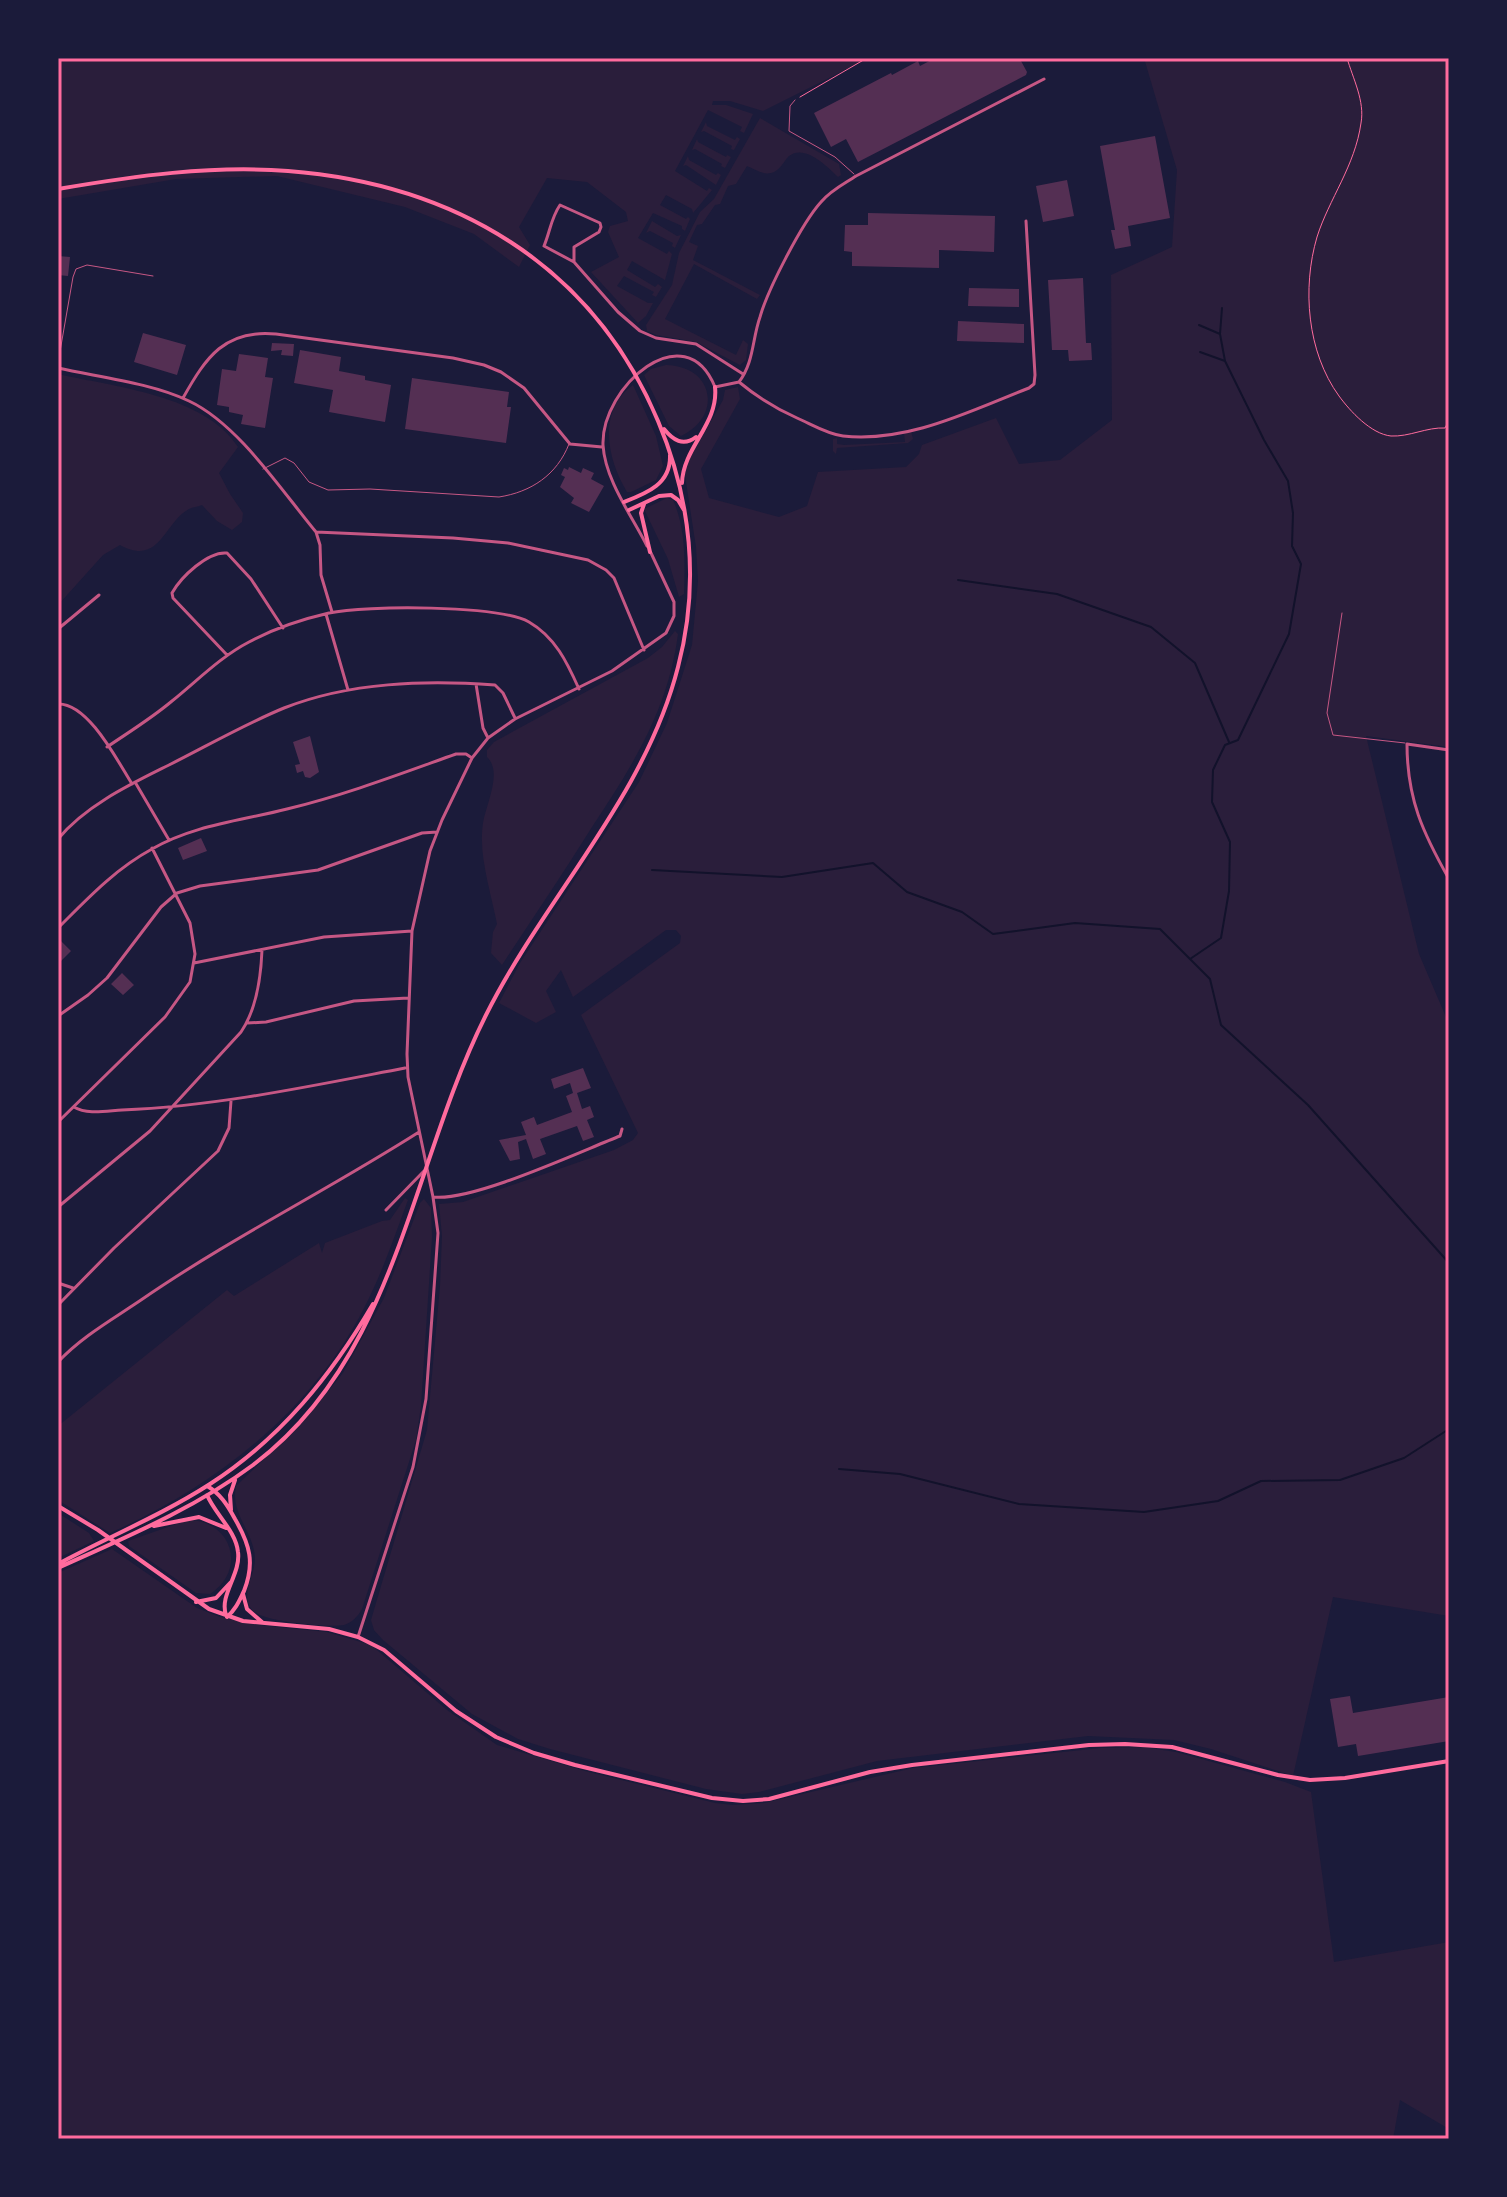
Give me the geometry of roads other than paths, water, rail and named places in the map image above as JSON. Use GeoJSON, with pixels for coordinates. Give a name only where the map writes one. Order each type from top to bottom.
{"type":"FeatureCollection","features":[{"type":"Feature","properties":{"kind":"main road"},"geometry":{"type":"LineString","coordinates":[[58,189],[159,174],[244,170],[324,175],[398,190],[465,215],[523,248],[586,305],[613,338],[642,387],[670,449],[682,489],[690,566],[688,616],[679,666],[649,749],[524,947],[483,1020],[451,1097],[383,1287],[353,1351],[323,1394],[275,1447],[214,1491],[141,1530]]}},
{"type":"Feature","properties":{"kind":"main road"},"geometry":{"type":"LineString","coordinates":[[682,489],[684,464],[714,407],[715,387]]}},
{"type":"Feature","properties":{"kind":"main road"},"geometry":{"type":"LineString","coordinates":[[660,424],[670,436],[682,443],[691,441],[702,431]]}},
{"type":"Feature","properties":{"kind":"main road"},"geometry":{"type":"LineString","coordinates":[[624,502],[645,494],[663,481],[669,468],[670,449]]}},
{"type":"Feature","properties":{"kind":"main road"},"geometry":{"type":"LineString","coordinates":[[629,510],[671,495],[678,500],[686,516]]}},
{"type":"Feature","properties":{"kind":"main road"},"geometry":{"type":"LineString","coordinates":[[645,503],[641,513],[650,552]]}},
{"type":"Feature","properties":{"kind":"main road"},"geometry":{"type":"LineString","coordinates":[[58,1566],[207,1486],[258,1449],[304,1404],[343,1353],[383,1287]]}},
{"type":"Feature","properties":{"kind":"main road"},"geometry":{"type":"LineString","coordinates":[[231,1512],[230,1495],[237,1476]]}},
{"type":"Feature","properties":{"kind":"main road"},"geometry":{"type":"LineString","coordinates":[[207,1486],[231,1512],[246,1537],[251,1555],[250,1573],[243,1592],[227,1617]]}},
{"type":"Feature","properties":{"kind":"main road"},"geometry":{"type":"LineString","coordinates":[[207,1486],[207,1495],[238,1551],[224,1607],[227,1617]]}},
{"type":"Feature","properties":{"kind":"main road"},"geometry":{"type":"LineString","coordinates":[[58,1506],[98,1530],[196,1602],[227,1617],[318,1628],[358,1637],[384,1650],[456,1711],[496,1737],[554,1759],[712,1798],[743,1801],[769,1799],[861,1774],[912,1765],[1098,1745],[1172,1747],[1278,1775],[1310,1780],[1345,1778],[1449,1761]]}},
{"type":"Feature","properties":{"kind":"main road"},"geometry":{"type":"LineString","coordinates":[[58,1566],[168,1521],[199,1517],[228,1530]]}},
{"type":"Feature","properties":{"kind":"main road"},"geometry":{"type":"LineString","coordinates":[[196,1602],[216,1598],[233,1580]]}},
{"type":"Feature","properties":{"kind":"main road"},"geometry":{"type":"LineString","coordinates":[[243,1592],[247,1609],[263,1623]]}},
{"type":"Feature","properties":{"kind":"street"},"geometry":{"type":"LineString","coordinates":[[358,1637],[413,1467],[423,1423],[438,1233],[407,1068],[408,998],[412,931],[437,832],[472,758],[488,738],[515,719],[579,689],[644,650],[666,633],[674,609],[671,594],[610,474],[603,447],[606,424],[618,394],[631,379],[654,362],[675,357],[696,362],[705,369],[715,387],[739,382],[752,357],[768,294],[811,215],[833,189],[1044,79]]}},
{"type":"Feature","properties":{"kind":"street"},"geometry":{"type":"LineString","coordinates":[[574,262],[574,247],[599,232],[601,227],[600,223],[563,204],[558,206],[551,220],[544,246],[574,262],[618,312],[640,331],[656,338],[696,344],[744,374]]}},
{"type":"Feature","properties":{"kind":"street"},"geometry":{"type":"LineString","coordinates":[[739,382],[777,408],[830,433],[845,436],[887,435],[924,428],[1029,388],[1034,384],[1035,375],[1026,221]]}},
{"type":"Feature","properties":{"kind":"street"},"geometry":{"type":"LineString","coordinates":[[183,398],[205,362],[227,343],[250,333],[276,334],[484,365],[501,372],[524,388],[570,444],[603,447]]}},
{"type":"Feature","properties":{"kind":"street"},"geometry":{"type":"LineString","coordinates":[[58,366],[183,398],[216,418],[263,469],[316,532],[329,613],[348,690]]}},
{"type":"Feature","properties":{"kind":"street"},"geometry":{"type":"LineString","coordinates":[[316,532],[483,540],[588,560],[614,578],[644,650]]}},
{"type":"Feature","properties":{"kind":"street"},"geometry":{"type":"LineString","coordinates":[[227,655],[173,598],[172,593],[194,569],[218,552],[227,553],[251,579],[283,628]]}},
{"type":"Feature","properties":{"kind":"street"},"geometry":{"type":"LineString","coordinates":[[58,629],[99,595]]}},
{"type":"Feature","properties":{"kind":"street"},"geometry":{"type":"LineString","coordinates":[[107,747],[154,716],[227,655],[252,640],[329,613],[373,609],[468,610],[517,617],[529,622],[552,641],[579,689]]}},
{"type":"Feature","properties":{"kind":"street"},"geometry":{"type":"LineString","coordinates":[[58,839],[94,808],[133,783],[286,707],[348,690],[393,684],[499,687],[515,719]]}},
{"type":"Feature","properties":{"kind":"street"},"geometry":{"type":"LineString","coordinates":[[476,684],[483,728],[488,738]]}},
{"type":"Feature","properties":{"kind":"street"},"geometry":{"type":"LineString","coordinates":[[58,698],[59,703],[80,710],[133,783],[169,840]]}},
{"type":"Feature","properties":{"kind":"street"},"geometry":{"type":"LineString","coordinates":[[1449,750],[1407,744],[1411,791],[1420,824],[1449,879]]}},
{"type":"Feature","properties":{"kind":"street"},"geometry":{"type":"LineString","coordinates":[[58,928],[102,883],[152,848],[169,840],[220,822],[335,796],[456,754],[466,754],[472,758]]}},
{"type":"Feature","properties":{"kind":"street"},"geometry":{"type":"LineString","coordinates":[[58,1016],[107,978],[161,907],[177,893],[200,886],[318,870],[422,833],[437,832]]}},
{"type":"Feature","properties":{"kind":"street"},"geometry":{"type":"LineString","coordinates":[[58,1122],[175,1007],[190,982],[194,937],[177,893],[152,848]]}},
{"type":"Feature","properties":{"kind":"street"},"geometry":{"type":"LineString","coordinates":[[194,963],[339,935],[412,931]]}},
{"type":"Feature","properties":{"kind":"street"},"geometry":{"type":"LineString","coordinates":[[58,1207],[150,1131],[247,1023],[254,1002],[262,950]]}},
{"type":"Feature","properties":{"kind":"street"},"geometry":{"type":"LineString","coordinates":[[247,1023],[266,1022],[354,1001],[408,998]]}},
{"type":"Feature","properties":{"kind":"street"},"geometry":{"type":"LineString","coordinates":[[74,1107],[90,1112],[231,1101],[407,1068]]}},
{"type":"Feature","properties":{"kind":"street"},"geometry":{"type":"LineString","coordinates":[[58,1305],[218,1151],[229,1128],[231,1101]]}},
{"type":"Feature","properties":{"kind":"street"},"geometry":{"type":"LineString","coordinates":[[433,1197],[451,1198],[521,1175],[620,1136],[622,1129]]}},
{"type":"Feature","properties":{"kind":"street"},"geometry":{"type":"LineString","coordinates":[[58,1362],[94,1332],[164,1284],[419,1132]]}},
{"type":"Feature","properties":{"kind":"street"},"geometry":{"type":"LineString","coordinates":[[386,1210],[427,1169]]}},
{"type":"Feature","properties":{"kind":"street"},"geometry":{"type":"LineString","coordinates":[[58,1283],[73,1288]]}},
{"type":"Feature","properties":{"kind":"lane"},"geometry":{"type":"LineString","coordinates":[[795,100],[790,106],[789,131],[835,157],[856,176]]}},
{"type":"Feature","properties":{"kind":"lane"},"geometry":{"type":"LineString","coordinates":[[58,366],[76,269],[87,265],[153,276]]}},
{"type":"Feature","properties":{"kind":"lane"},"geometry":{"type":"LineString","coordinates":[[263,469],[285,458],[294,463],[309,482],[328,490],[370,489],[499,497],[513,495],[539,484],[552,472],[570,444]]}},
{"type":"Feature","properties":{"kind":"lane"},"geometry":{"type":"LineString","coordinates":[[1342,613],[1327,713],[1333,735],[1380,738],[1407,744]]}},
{"type":"Feature","properties":{"kind":"waterway"},"geometry":{"type":"LineString","coordinates":[[1222,308],[1220,334],[1225,361],[1288,481],[1293,513],[1292,546],[1301,564],[1289,634],[1238,740],[1225,745],[1213,770],[1212,802],[1230,842],[1229,891],[1221,938],[1190,959],[1210,979],[1221,1025],[1308,1105],[1449,1263]]}},
{"type":"Feature","properties":{"kind":"waterway"},"geometry":{"type":"LineString","coordinates":[[1199,325],[1220,334]]}},
{"type":"Feature","properties":{"kind":"waterway"},"geometry":{"type":"LineString","coordinates":[[1200,352],[1225,361]]}},
{"type":"Feature","properties":{"kind":"waterway"},"geometry":{"type":"LineString","coordinates":[[958,580],[1057,594],[1151,627],[1195,663],[1229,742]]}},
{"type":"Feature","properties":{"kind":"waterway"},"geometry":{"type":"LineString","coordinates":[[652,870],[782,877],[873,863],[907,892],[962,912],[993,934],[1075,923],[1160,929],[1190,959]]}},
{"type":"Feature","properties":{"kind":"waterway"},"geometry":{"type":"LineString","coordinates":[[839,1469],[900,1474],[1019,1504],[1144,1512],[1218,1501],[1261,1481],[1340,1480],[1404,1458],[1449,1429]]}}]}
